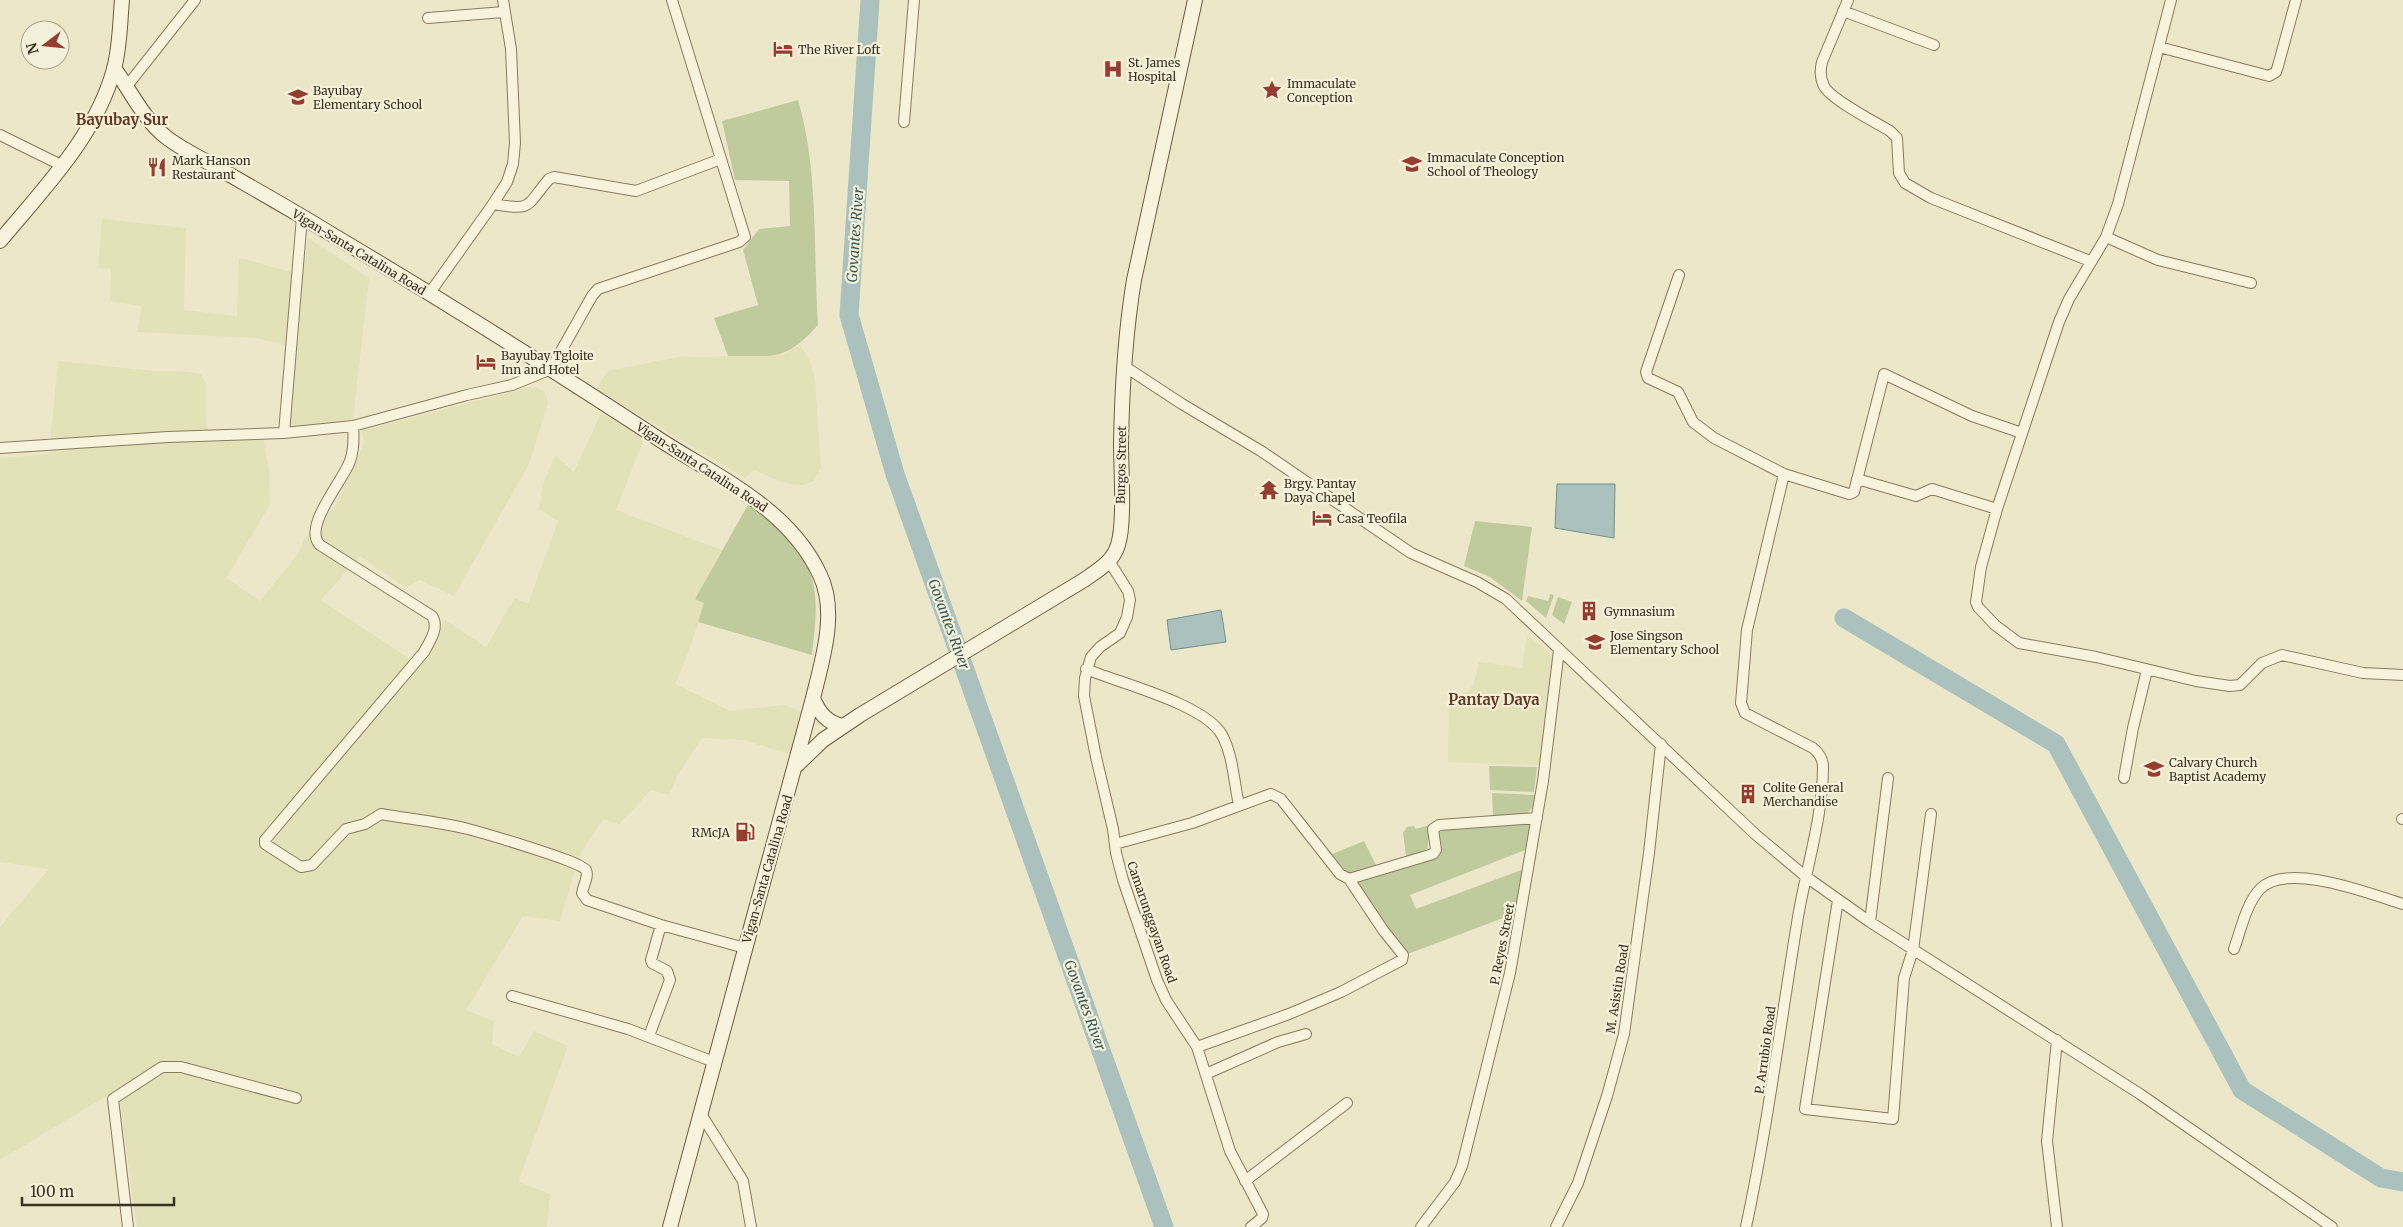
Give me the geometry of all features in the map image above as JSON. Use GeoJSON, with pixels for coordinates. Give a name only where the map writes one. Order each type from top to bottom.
{"type":"FeatureCollection","features":[{"type":"Feature","properties":{"kind":"main road"},"geometry":{"type":"LineString","coordinates":[[0,241],[63,166],[82,138],[100,104],[114,68],[122,0]]}},
{"type":"Feature","properties":{"kind":"main road","name":"Burgos Street"},"geometry":{"type":"LineString","coordinates":[[797,765],[823,740],[843,726],[1084,580],[1109,561],[1118,546],[1120,535],[1124,366],[1128,321],[1134,280],[1195,0]]}},
{"type":"Feature","properties":{"kind":"main road","name":"Vigan-Santa Catalina Road"},"geometry":{"type":"LineString","coordinates":[[114,68],[128,86],[137,103],[164,136],[429,294],[755,498],[790,528],[809,554],[822,577],[827,602],[826,646],[797,765],[745,948],[670,1227]]}},
{"type":"Feature","properties":{"kind":"main road"},"geometry":{"type":"LineString","coordinates":[[813,698],[824,717],[833,724],[843,726]]}},
{"type":"Feature","properties":{"kind":"street"},"geometry":{"type":"LineString","coordinates":[[128,86],[195,0]]}},
{"type":"Feature","properties":{"kind":"street"},"geometry":{"type":"LineString","coordinates":[[429,294],[507,182],[515,154],[510,49],[503,0]]}},
{"type":"Feature","properties":{"kind":"street"},"geometry":{"type":"LineString","coordinates":[[0,448],[168,437],[284,433],[353,426],[467,395],[512,385],[551,369],[592,296],[598,289],[744,239],[746,234],[721,160],[672,0]]}},
{"type":"Feature","properties":{"kind":"street"},"geometry":{"type":"LineString","coordinates":[[904,122],[914,0]]}},
{"type":"Feature","properties":{"kind":"street"},"geometry":{"type":"LineString","coordinates":[[1848,0],[1822,62],[1820,71],[1823,84],[1832,96],[1890,131],[1897,138],[1899,173],[1905,183],[1931,198],[2090,261]]}},
{"type":"Feature","properties":{"kind":"street"},"geometry":{"type":"LineString","coordinates":[[2171,0],[2118,204],[2106,237],[2090,261],[2059,322],[1996,509],[1975,596],[1978,607],[2005,634],[2019,643],[2235,687],[2245,682],[2269,659],[2282,655],[2362,673],[2403,675]]}},
{"type":"Feature","properties":{"kind":"street"},"geometry":{"type":"LineString","coordinates":[[2160,47],[2269,76],[2276,72],[2296,0]]}},
{"type":"Feature","properties":{"kind":"street"},"geometry":{"type":"LineString","coordinates":[[1844,11],[1934,45]]}},
{"type":"Feature","properties":{"kind":"street"},"geometry":{"type":"LineString","coordinates":[[428,18],[504,12]]}},
{"type":"Feature","properties":{"kind":"street"},"geometry":{"type":"LineString","coordinates":[[0,135],[63,166]]}},
{"type":"Feature","properties":{"kind":"street"},"geometry":{"type":"LineString","coordinates":[[493,204],[517,208],[529,205],[549,179],[554,178],[636,191],[721,160]]}},
{"type":"Feature","properties":{"kind":"street"},"geometry":{"type":"LineString","coordinates":[[284,433],[302,217]]}},
{"type":"Feature","properties":{"kind":"street"},"geometry":{"type":"LineString","coordinates":[[2106,237],[2158,260],[2251,283]]}},
{"type":"Feature","properties":{"kind":"street"},"geometry":{"type":"LineString","coordinates":[[1678,275],[1646,372],[1648,378],[1678,392],[1692,422],[1714,438],[1784,474],[1848,494],[1854,492],[1884,374],[1972,416],[2022,433]]}},
{"type":"Feature","properties":{"kind":"street"},"geometry":{"type":"LineString","coordinates":[[1124,366],[1182,404],[1261,451],[1411,553],[1493,590],[1506,599],[1755,834],[1805,876],[1913,950],[2140,1094],[2332,1227]]}},
{"type":"Feature","properties":{"kind":"street"},"geometry":{"type":"LineString","coordinates":[[353,426],[354,440],[350,463],[320,515],[314,530],[316,541],[432,616],[435,621],[435,630],[424,652],[265,840],[266,844],[301,867],[312,865],[346,829],[365,824],[381,814],[467,829],[566,859],[583,867],[587,873],[582,893],[587,900],[661,925],[745,948]]}},
{"type":"Feature","properties":{"kind":"street","name":"P. Arrubio Road"},"geometry":{"type":"LineString","coordinates":[[1746,1227],[1764,1145],[1805,876],[1816,831],[1822,760],[1813,748],[1746,713],[1741,703],[1749,622],[1784,474]]}},
{"type":"Feature","properties":{"kind":"street"},"geometry":{"type":"LineString","coordinates":[[1857,480],[1916,496],[1932,489],[1996,509]]}},
{"type":"Feature","properties":{"kind":"street","name":"Camarunggayan Road"},"geometry":{"type":"LineString","coordinates":[[1109,561],[1129,595],[1127,617],[1120,633],[1095,652],[1086,669],[1084,696],[1087,713],[1123,880],[1157,980],[1166,1000],[1197,1046],[1230,1151],[1263,1215],[1251,1227]]}},
{"type":"Feature","properties":{"kind":"street","name":"P. Reyes Street"},"geometry":{"type":"LineString","coordinates":[[1421,1227],[1455,1182],[1462,1166],[1510,973],[1538,818],[1559,650]]}},
{"type":"Feature","properties":{"kind":"street"},"geometry":{"type":"LineString","coordinates":[[1086,669],[1164,698],[1209,719],[1223,737],[1239,805]]}},
{"type":"Feature","properties":{"kind":"street"},"geometry":{"type":"LineString","coordinates":[[2124,778],[2133,728],[2147,670]]}},
{"type":"Feature","properties":{"kind":"street","name":"M. Asistin Road"},"geometry":{"type":"LineString","coordinates":[[1556,1227],[1578,1183],[1607,1096],[1624,1034],[1650,853],[1661,744]]}},
{"type":"Feature","properties":{"kind":"street"},"geometry":{"type":"LineString","coordinates":[[1870,922],[1888,778]]}},
{"type":"Feature","properties":{"kind":"street"},"geometry":{"type":"LineString","coordinates":[[1115,844],[1192,823],[1267,794],[1277,796],[1340,874],[1349,879],[1383,930],[1403,955],[1403,958],[1341,992],[1289,1014],[1197,1046]]}},
{"type":"Feature","properties":{"kind":"street"},"geometry":{"type":"LineString","coordinates":[[1838,900],[1805,1109],[1893,1119],[1903,989],[1913,950],[1931,814]]}},
{"type":"Feature","properties":{"kind":"street"},"geometry":{"type":"LineString","coordinates":[[1349,879],[1433,854],[1436,850],[1433,829],[1439,825],[1538,818]]}},
{"type":"Feature","properties":{"kind":"street"},"geometry":{"type":"LineString","coordinates":[[2234,949],[2253,900],[2260,890],[2276,880],[2304,877],[2403,904]]}},
{"type":"Feature","properties":{"kind":"street"},"geometry":{"type":"LineString","coordinates":[[648,1036],[670,980],[667,971],[652,963],[651,960],[661,925]]}},
{"type":"Feature","properties":{"kind":"street"},"geometry":{"type":"LineString","coordinates":[[512,996],[648,1036],[714,1062]]}},
{"type":"Feature","properties":{"kind":"street"},"geometry":{"type":"LineString","coordinates":[[1206,1074],[1278,1042],[1306,1034]]}},
{"type":"Feature","properties":{"kind":"street"},"geometry":{"type":"LineString","coordinates":[[2057,1040],[2047,1141],[2057,1227]]}},
{"type":"Feature","properties":{"kind":"street"},"geometry":{"type":"LineString","coordinates":[[128,1227],[113,1098],[162,1067],[181,1067],[296,1098]]}},
{"type":"Feature","properties":{"kind":"street"},"geometry":{"type":"LineString","coordinates":[[1245,1181],[1347,1103]]}},
{"type":"Feature","properties":{"kind":"street"},"geometry":{"type":"LineString","coordinates":[[701,1114],[743,1181],[752,1227]]}},
{"type":"Feature","properties":{"kind":"green space"},"geometry":{"type":"Polygon","coordinates":[[[798,100],[805,127],[812,183],[818,325],[796,346],[787,351],[768,356],[728,356],[714,318],[758,305],[743,250],[759,229],[790,226],[789,181],[735,180],[722,121],[798,100]]]}},
{"type":"Feature","properties":{"kind":"green space"},"geometry":{"type":"Polygon","coordinates":[[[102,219],[186,228],[184,310],[237,316],[239,258],[303,275],[308,238],[369,278],[353,419],[368,429],[533,386],[544,391],[548,403],[529,464],[454,596],[420,580],[405,587],[360,556],[321,600],[419,665],[445,620],[486,647],[515,598],[528,604],[558,521],[539,509],[543,484],[555,455],[574,472],[601,413],[644,439],[616,510],[722,550],[695,599],[704,603],[689,651],[675,684],[730,711],[784,705],[801,711],[790,754],[743,740],[702,738],[678,774],[669,795],[651,790],[619,824],[603,819],[579,856],[560,921],[523,916],[466,1010],[494,1021],[492,1044],[519,1057],[534,1031],[568,1046],[518,1182],[550,1194],[547,1227],[137,1227],[118,1089],[0,1160],[0,927],[49,869],[0,862],[0,458],[49,454],[58,361],[201,374],[206,385],[206,421],[211,442],[263,438],[269,471],[270,504],[226,578],[260,601],[298,554],[304,540],[335,506],[364,444],[362,432],[348,420],[289,427],[295,348],[258,338],[137,332],[142,306],[110,301],[111,269],[98,268],[102,219]]]}},
{"type":"Feature","properties":{"kind":"green space"},"geometry":{"type":"Polygon","coordinates":[[[800,345],[810,361],[815,380],[821,468],[814,481],[804,485],[794,485],[779,481],[754,470],[745,478],[596,389],[608,371],[679,357],[783,355],[800,345]]]}},
{"type":"Feature","properties":{"kind":"green space"},"geometry":{"type":"Polygon","coordinates":[[[749,503],[766,515],[794,545],[804,560],[810,574],[816,602],[812,655],[698,622],[704,603],[695,599],[749,503]]]}},
{"type":"Feature","properties":{"kind":"green space"},"geometry":{"type":"Polygon","coordinates":[[[1475,521],[1532,527],[1522,601],[1490,577],[1464,566],[1475,521]]]}},
{"type":"Feature","properties":{"kind":"green space"},"geometry":{"type":"Polygon","coordinates":[[[1550,594],[1554,595],[1546,618],[1526,601],[1528,596],[1548,601],[1550,594]]]}},
{"type":"Feature","properties":{"kind":"green space"},"geometry":{"type":"Polygon","coordinates":[[[1558,597],[1572,602],[1564,624],[1552,615],[1558,597]]]}},
{"type":"Feature","properties":{"kind":"green space"},"geometry":{"type":"Polygon","coordinates":[[[1527,635],[1549,651],[1553,662],[1542,765],[1448,762],[1449,695],[1467,692],[1474,684],[1479,662],[1522,668],[1527,635]]]}},
{"type":"Feature","properties":{"kind":"green space"},"geometry":{"type":"Polygon","coordinates":[[[1489,766],[1537,767],[1534,792],[1490,790],[1489,766]]]}},
{"type":"Feature","properties":{"kind":"green space"},"geometry":{"type":"Polygon","coordinates":[[[1492,793],[1536,795],[1535,804],[1527,814],[1493,816],[1492,793]]]}},
{"type":"Feature","properties":{"kind":"green space"},"geometry":{"type":"Polygon","coordinates":[[[1532,824],[1528,849],[1410,895],[1416,909],[1527,868],[1519,912],[1405,955],[1357,882],[1441,854],[1438,833],[1447,828],[1532,824]]]}},
{"type":"Feature","properties":{"kind":"green space"},"geometry":{"type":"Polygon","coordinates":[[[1431,825],[1427,849],[1409,857],[1406,855],[1403,833],[1407,827],[1414,826],[1415,829],[1431,825]]]}},
{"type":"Feature","properties":{"kind":"green space"},"geometry":{"type":"Polygon","coordinates":[[[1364,841],[1376,865],[1372,870],[1349,875],[1332,854],[1364,841]]]}},
{"type":"Feature","properties":{"kind":"water"},"geometry":{"type":"Polygon","coordinates":[[[1557,484],[1615,484],[1614,538],[1555,528],[1557,484]]]}},
{"type":"Feature","properties":{"kind":"water"},"geometry":{"type":"Polygon","coordinates":[[[1221,610],[1226,642],[1171,650],[1167,620],[1221,610]]]}},
{"type":"Feature","properties":{"kind":"waterway","name":"Govantes River"},"geometry":{"type":"LineString","coordinates":[[870,0],[849,315],[895,474],[1164,1227]]}},
{"type":"Feature","properties":{"kind":"waterway"},"geometry":{"type":"LineString","coordinates":[[1844,618],[2056,744],[2242,1090],[2381,1178],[2403,1182]]}},
{"type":"Feature","properties":{"kind":"place","name":"The River Loft"},"geometry":{"type":"Point","coordinates":[783,49]}},
{"type":"Feature","properties":{"kind":"place","name":"St. James Hospital"},"geometry":{"type":"Point","coordinates":[1113,69]}},
{"type":"Feature","properties":{"kind":"place","name":"Immaculate Conception"},"geometry":{"type":"Point","coordinates":[1272,90]}},
{"type":"Feature","properties":{"kind":"place","name":"Bayubay Elementary School"},"geometry":{"type":"Point","coordinates":[298,97]}},
{"type":"Feature","properties":{"kind":"place","name":"Immaculate Conception School of Theology"},"geometry":{"type":"Point","coordinates":[1412,164]}},
{"type":"Feature","properties":{"kind":"place","name":"Mark Hanson Restaurant"},"geometry":{"type":"Point","coordinates":[157,167]}},
{"type":"Feature","properties":{"kind":"place","name":"Bayubay Tgloite Inn and Hotel"},"geometry":{"type":"Point","coordinates":[486,362]}},
{"type":"Feature","properties":{"kind":"place","name":"Brgy. Pantay Daya Chapel"},"geometry":{"type":"Point","coordinates":[1269,490]}},
{"type":"Feature","properties":{"kind":"place","name":"Casa Teofila"},"geometry":{"type":"Point","coordinates":[1322,518]}},
{"type":"Feature","properties":{"kind":"place","name":"Gymnasium"},"geometry":{"type":"Point","coordinates":[1589,611]}},
{"type":"Feature","properties":{"kind":"place","name":"Jose Singson Elementary School"},"geometry":{"type":"Point","coordinates":[1595,642]}},
{"type":"Feature","properties":{"kind":"place","name":"Calvary Church Baptist Academy"},"geometry":{"type":"Point","coordinates":[2154,769]}},
{"type":"Feature","properties":{"kind":"place","name":"Colite General Merchandise"},"geometry":{"type":"Point","coordinates":[1748,794]}},
{"type":"Feature","properties":{"kind":"place","name":"RMcJA"},"geometry":{"type":"Point","coordinates":[745,832]}},
{"type":"Feature","properties":{"kind":"district","name":"Bayubay Sur"},"geometry":{"type":"Point","coordinates":[122,119]}},
{"type":"Feature","properties":{"kind":"district","name":"Pantay Daya"},"geometry":{"type":"Point","coordinates":[1494,699]}}]}
